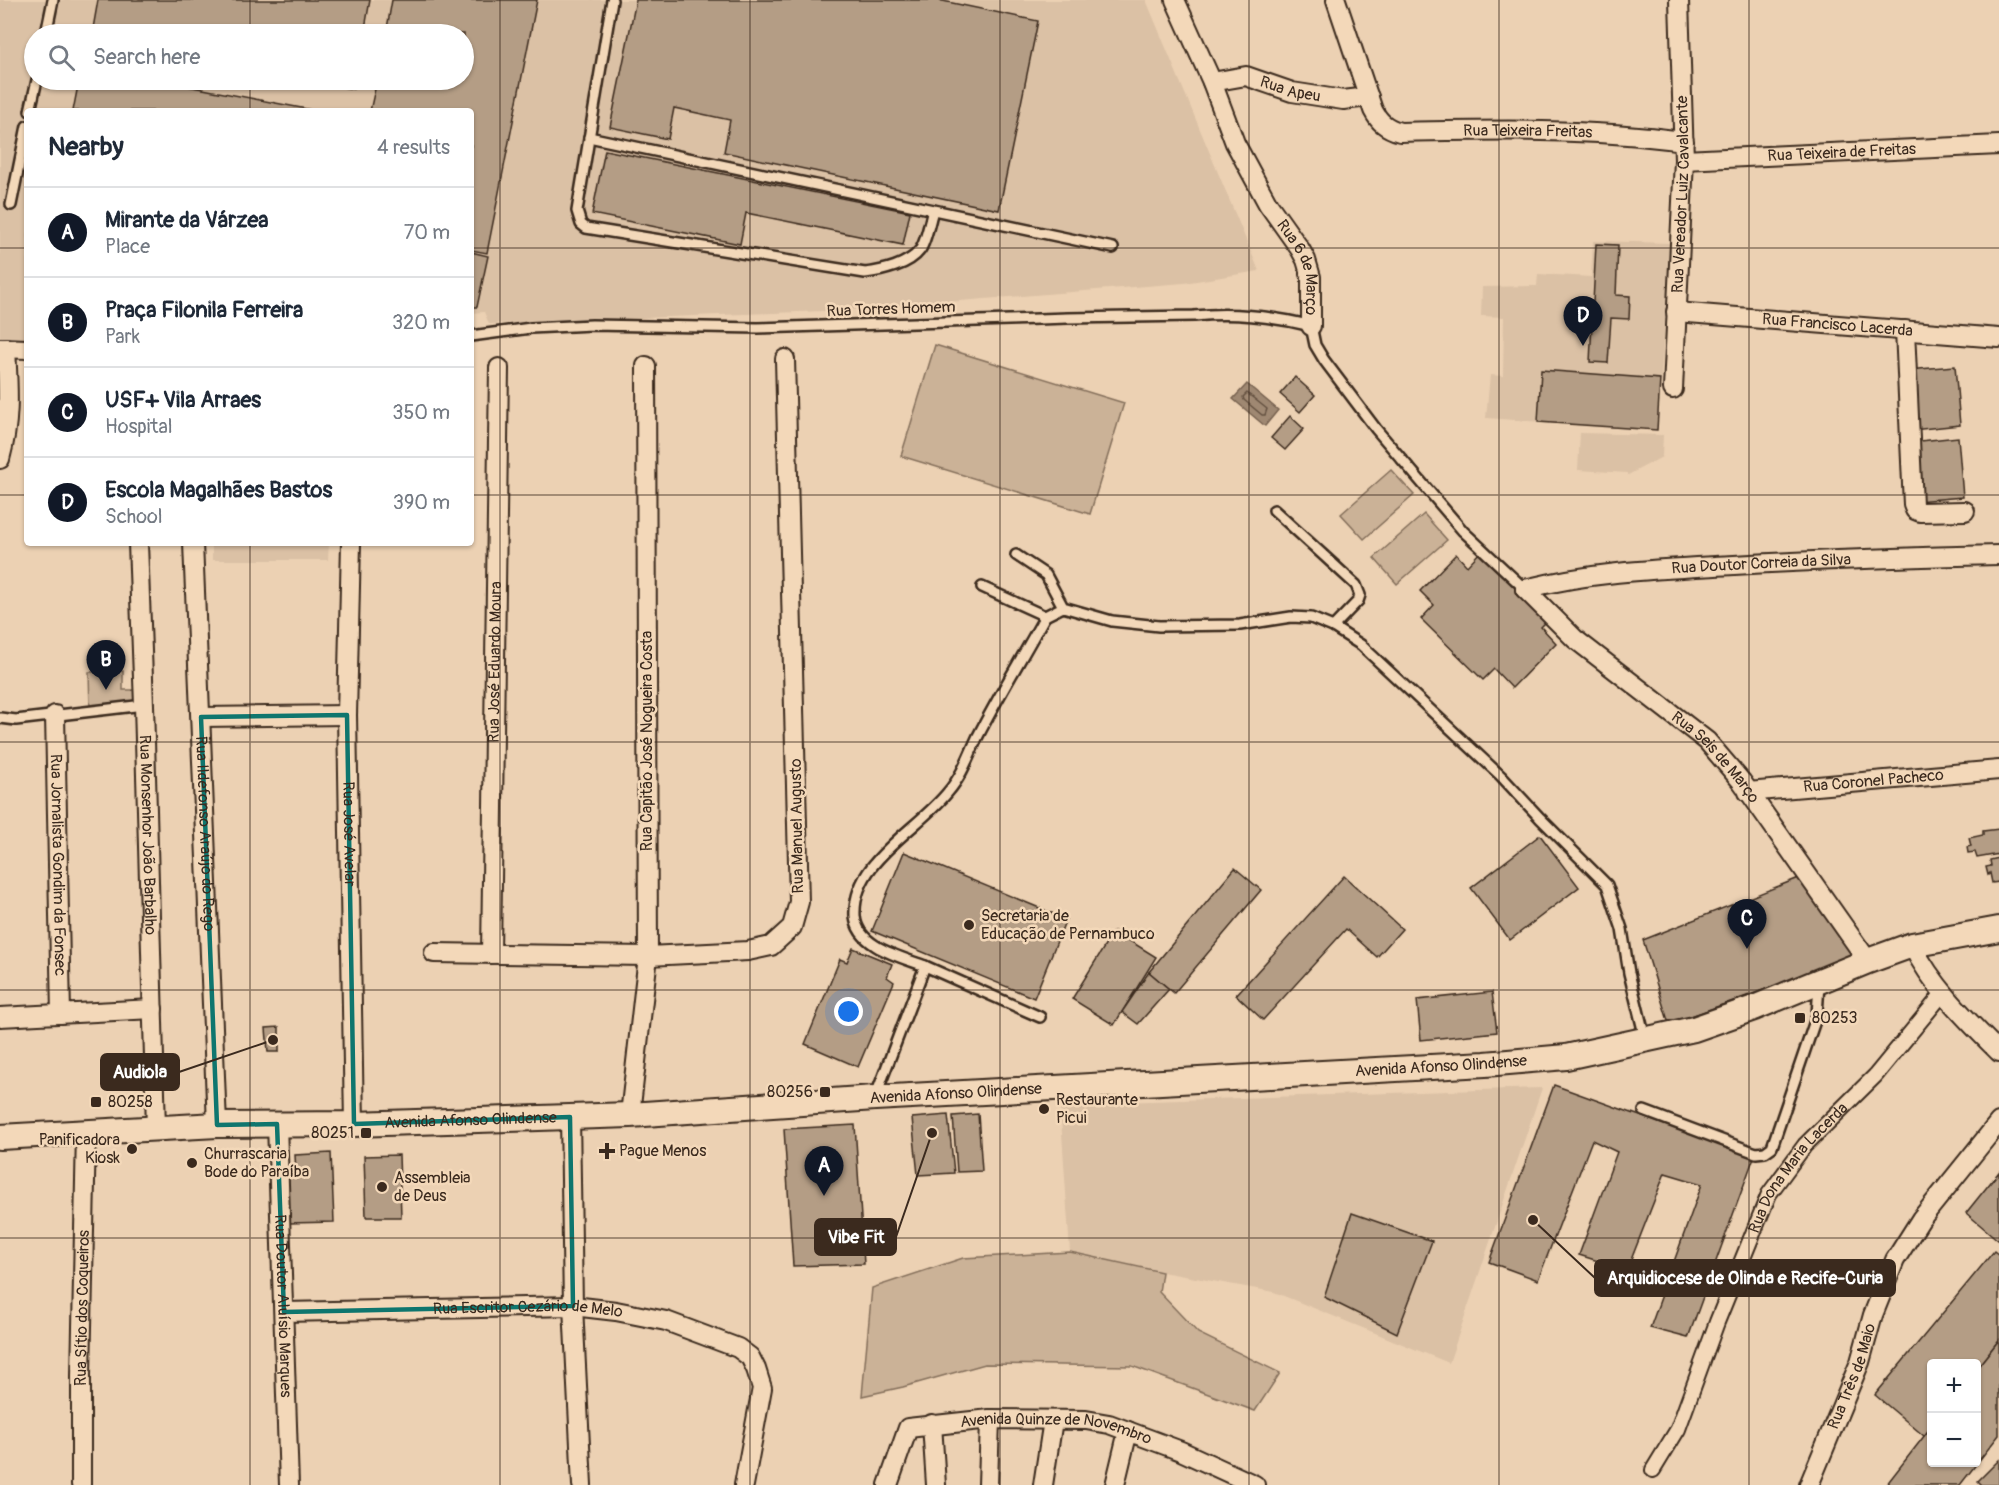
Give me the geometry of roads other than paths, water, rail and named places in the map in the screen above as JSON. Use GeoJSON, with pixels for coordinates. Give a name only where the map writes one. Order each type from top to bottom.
{"type":"FeatureCollection","features":[{"type":"Feature","properties":{"kind":"main road","name":"Avenida Afonso Olindense"},"geometry":{"type":"LineString","coordinates":[[0,1137],[217,1125],[354,1124],[630,1115],[875,1098],[1485,1064],[1566,1057],[1694,1029],[1754,1008],[1912,945],[1999,928]]}},
{"type":"Feature","properties":{"kind":"street","name":"Rua 6 de Março"},"geometry":{"type":"LineString","coordinates":[[1175,0],[1243,159],[1268,204],[1306,260],[1311,277],[1311,326]]}},
{"type":"Feature","properties":{"kind":"street"},"geometry":{"type":"LineString","coordinates":[[1336,0],[1369,97]]}},
{"type":"Feature","properties":{"kind":"street","name":"Rua Vereador Luiz Cavalcante"},"geometry":{"type":"LineString","coordinates":[[1673,389],[1684,160],[1679,0]]}},
{"type":"Feature","properties":{"kind":"street","name":"Rua Apeu"},"geometry":{"type":"LineString","coordinates":[[1212,82],[1246,76],[1292,92],[1343,100],[1369,97]]}},
{"type":"Feature","properties":{"kind":"street","name":"Rua Teixeira Freitas"},"geometry":{"type":"LineString","coordinates":[[1369,97],[1378,119],[1384,126],[1400,132],[1541,129],[1631,134],[1684,141]]}},
{"type":"Feature","properties":{"kind":"street","name":"Rua Teixeira de Freitas"},"geometry":{"type":"LineString","coordinates":[[1684,160],[1999,145]]}},
{"type":"Feature","properties":{"kind":"street","name":"Rua Francisco Lacerda"},"geometry":{"type":"LineString","coordinates":[[1676,312],[1999,338]]}},
{"type":"Feature","properties":{"kind":"street"},"geometry":{"type":"LineString","coordinates":[[1905,330],[1913,505],[1915,510],[1920,512],[1965,512]]}},
{"type":"Feature","properties":{"kind":"street"},"geometry":{"type":"LineString","coordinates":[[0,459],[9,411],[3,348],[24,349]]}},
{"type":"Feature","properties":{"kind":"street","name":"Rua Manuel Augusto"},"geometry":{"type":"LineString","coordinates":[[434,953],[648,956],[748,951],[771,946],[792,927],[799,902],[785,359]]}},
{"type":"Feature","properties":{"kind":"street","name":"Rua Capitão José Nogueira Costa"},"geometry":{"type":"LineString","coordinates":[[630,1115],[648,956],[646,366]]}},
{"type":"Feature","properties":{"kind":"street","name":"Rua José Eduardo Moura"},"geometry":{"type":"LineString","coordinates":[[491,954],[498,368]]}},
{"type":"Feature","properties":{"kind":"street","name":"Rua Monsenhor João Barbalho"},"geometry":{"type":"LineString","coordinates":[[138,546],[156,1128]]}},
{"type":"Feature","properties":{"kind":"street","name":"Rua Ildefonso Araújo do Rego"},"geometry":{"type":"LineString","coordinates":[[194,546],[217,1125]]}},
{"type":"Feature","properties":{"kind":"street","name":"Rua José Avelar"},"geometry":{"type":"LineString","coordinates":[[351,546],[347,715],[354,1124]]}},
{"type":"Feature","properties":{"kind":"street","name":"Rua Doutor Correia da Silva"},"geometry":{"type":"LineString","coordinates":[[1525,589],[1579,577],[1647,570],[1850,559],[1999,555]]}},
{"type":"Feature","properties":{"kind":"street","name":"Rua Seis de Março"},"geometry":{"type":"LineString","coordinates":[[1525,589],[1575,639],[1707,741],[1749,792],[1868,961]]}},
{"type":"Feature","properties":{"kind":"street","name":"Rua Jornalista Gondim da Fonsec"},"geometry":{"type":"LineString","coordinates":[[55,715],[61,1014]]}},
{"type":"Feature","properties":{"kind":"street"},"geometry":{"type":"LineString","coordinates":[[201,717],[347,715]]}},
{"type":"Feature","properties":{"kind":"street","name":"Rua Coronel Pacheco"},"geometry":{"type":"LineString","coordinates":[[1749,792],[1999,770]]}},
{"type":"Feature","properties":{"kind":"street"},"geometry":{"type":"LineString","coordinates":[[1912,945],[1924,969],[1970,1024],[1999,1052]]}},
{"type":"Feature","properties":{"kind":"street","name":"Rua Dona Maria Lacerda"},"geometry":{"type":"LineString","coordinates":[[1653,1470],[1678,1429],[1717,1322],[1768,1194],[1806,1144],[1875,1076],[1944,992]]}},
{"type":"Feature","properties":{"kind":"street"},"geometry":{"type":"LineString","coordinates":[[0,1017],[153,1009]]}},
{"type":"Feature","properties":{"kind":"street"},"geometry":{"type":"LineString","coordinates":[[570,1117],[573,1306],[582,1485]]}},
{"type":"Feature","properties":{"kind":"street","name":"Rua Três de Maio"},"geometry":{"type":"LineString","coordinates":[[1809,1485],[1860,1362],[1873,1315],[1895,1260],[1921,1219],[1999,1122]]}},
{"type":"Feature","properties":{"kind":"street","name":"Rua Doutor Aluísio Marques"},"geometry":{"type":"LineString","coordinates":[[277,1124],[289,1485]]}},
{"type":"Feature","properties":{"kind":"street","name":"Rua Sítio dos Coqueiros"},"geometry":{"type":"LineString","coordinates":[[81,1485],[86,1132]]}},
{"type":"Feature","properties":{"kind":"street","name":"Rua Escritor Cezário de Melo"},"geometry":{"type":"LineString","coordinates":[[284,1312],[573,1306],[616,1311],[666,1321],[738,1348],[750,1357],[762,1388],[744,1485]]}},
{"type":"Feature","properties":{"kind":"street"},"geometry":{"type":"LineString","coordinates":[[988,1485],[990,1419]]}},
{"type":"Feature","properties":{"kind":"street","name":"Avenida Quinze de Novembro"},"geometry":{"type":"LineString","coordinates":[[888,1485],[908,1428],[990,1419],[1086,1420],[1128,1431],[1181,1451],[1233,1479],[1255,1485]]}},
{"type":"Feature","properties":{"kind":"street"},"geometry":{"type":"LineString","coordinates":[[1043,1485],[1053,1420]]}},
{"type":"Feature","properties":{"kind":"street"},"geometry":{"type":"LineString","coordinates":[[932,1424],[936,1485]]}},
{"type":"Feature","properties":{"kind":"street"},"geometry":{"type":"LineString","coordinates":[[1115,1485],[1128,1431]]}},
{"type":"Feature","properties":{"kind":"lane"},"geometry":{"type":"LineString","coordinates":[[48,24],[53,0]]}},
{"type":"Feature","properties":{"kind":"lane"},"geometry":{"type":"LineString","coordinates":[[612,0],[577,210],[581,224],[591,231],[864,273],[885,270],[904,262],[920,250],[933,210]]}},
{"type":"Feature","properties":{"kind":"lane"},"geometry":{"type":"LineString","coordinates":[[31,108],[35,90]]}},
{"type":"Feature","properties":{"kind":"lane"},"geometry":{"type":"LineString","coordinates":[[589,137],[1113,248]]}},
{"type":"Feature","properties":{"kind":"lane"},"geometry":{"type":"LineString","coordinates":[[11,205],[24,141]]}},
{"type":"Feature","properties":{"kind":"lane","name":"Rua Torres Homem"},"geometry":{"type":"LineString","coordinates":[[474,336],[531,328],[592,325],[807,328],[879,323],[1194,316],[1224,313],[1281,318],[1311,326]]}},
{"type":"Feature","properties":{"kind":"lane","name":"Rua 6 de Março"},"geometry":{"type":"LineString","coordinates":[[1311,326],[1315,345],[1324,360],[1376,429],[1463,531],[1525,589]]}},
{"type":"Feature","properties":{"kind":"lane"},"geometry":{"type":"LineString","coordinates":[[1274,510],[1356,585],[1360,595],[1358,602],[1333,627]]}},
{"type":"Feature","properties":{"kind":"lane"},"geometry":{"type":"LineString","coordinates":[[1016,555],[1046,575],[1063,607]]}},
{"type":"Feature","properties":{"kind":"lane"},"geometry":{"type":"LineString","coordinates":[[982,587],[1045,616]]}},
{"type":"Feature","properties":{"kind":"lane"},"geometry":{"type":"LineString","coordinates":[[1040,1017],[868,942],[855,918],[856,900],[863,878],[879,859],[950,791],[1045,616],[1063,607],[1112,621],[1159,626],[1240,625],[1291,617],[1311,618],[1333,627],[1361,645],[1501,776],[1539,818],[1607,885],[1622,929],[1629,973],[1646,1040]]}},
{"type":"Feature","properties":{"kind":"lane"},"geometry":{"type":"LineString","coordinates":[[0,718],[16,720],[144,705]]}},
{"type":"Feature","properties":{"kind":"lane"},"geometry":{"type":"LineString","coordinates":[[875,1098],[925,966]]}},
{"type":"Feature","properties":{"kind":"lane"},"geometry":{"type":"LineString","coordinates":[[1644,1111],[1756,1153],[1765,1152],[1772,1147],[1817,1015],[1819,981]]}},
{"type":"Feature","properties":{"kind":"water"},"geometry":{"type":"Polygon","coordinates":[[[1247,384],[1278,410],[1265,426],[1233,399],[1247,384]]]}},
{"type":"Feature","properties":{"kind":"place","name":"Escola Magalhães Bastos"},"geometry":{"type":"Point","coordinates":[1583,346]}},
{"type":"Feature","properties":{"kind":"place","name":"Praça Filonila Ferreira"},"geometry":{"type":"Point","coordinates":[106,690]}},
{"type":"Feature","properties":{"kind":"place","name":"Secretaria de Educação de Pernambuco"},"geometry":{"type":"Point","coordinates":[969,925]}},
{"type":"Feature","properties":{"kind":"place","name":"USF+ Vila Arraes"},"geometry":{"type":"Point","coordinates":[1747,949]}},
{"type":"Feature","properties":{"kind":"place","name":"80253"},"geometry":{"type":"Point","coordinates":[1800,1018]}},
{"type":"Feature","properties":{"kind":"place","name":"Audiola"},"geometry":{"type":"Point","coordinates":[273,1040]}},
{"type":"Feature","properties":{"kind":"place","name":"80256"},"geometry":{"type":"Point","coordinates":[825,1092]}},
{"type":"Feature","properties":{"kind":"place","name":"80258"},"geometry":{"type":"Point","coordinates":[96,1102]}},
{"type":"Feature","properties":{"kind":"place","name":"Restaurante Picui"},"geometry":{"type":"Point","coordinates":[1044,1109]}},
{"type":"Feature","properties":{"kind":"place","name":"80251"},"geometry":{"type":"Point","coordinates":[366,1133]}},
{"type":"Feature","properties":{"kind":"place","name":"Vibe Fit"},"geometry":{"type":"Point","coordinates":[932,1133]}},
{"type":"Feature","properties":{"kind":"place","name":"Panificadora Kiosk"},"geometry":{"type":"Point","coordinates":[132,1149]}},
{"type":"Feature","properties":{"kind":"place","name":"Pague Menos"},"geometry":{"type":"Point","coordinates":[607,1151]}},
{"type":"Feature","properties":{"kind":"place","name":"Churrascaria Bode do Paraíba"},"geometry":{"type":"Point","coordinates":[192,1163]}},
{"type":"Feature","properties":{"kind":"place","name":"Assembleia de Deus"},"geometry":{"type":"Point","coordinates":[382,1187]}},
{"type":"Feature","properties":{"kind":"place","name":"Mirante da Várzea"},"geometry":{"type":"Point","coordinates":[824,1196]}},
{"type":"Feature","properties":{"kind":"place","name":"Arquidiocese de Olinda e Recife-Curia"},"geometry":{"type":"Point","coordinates":[1533,1220]}}]}
